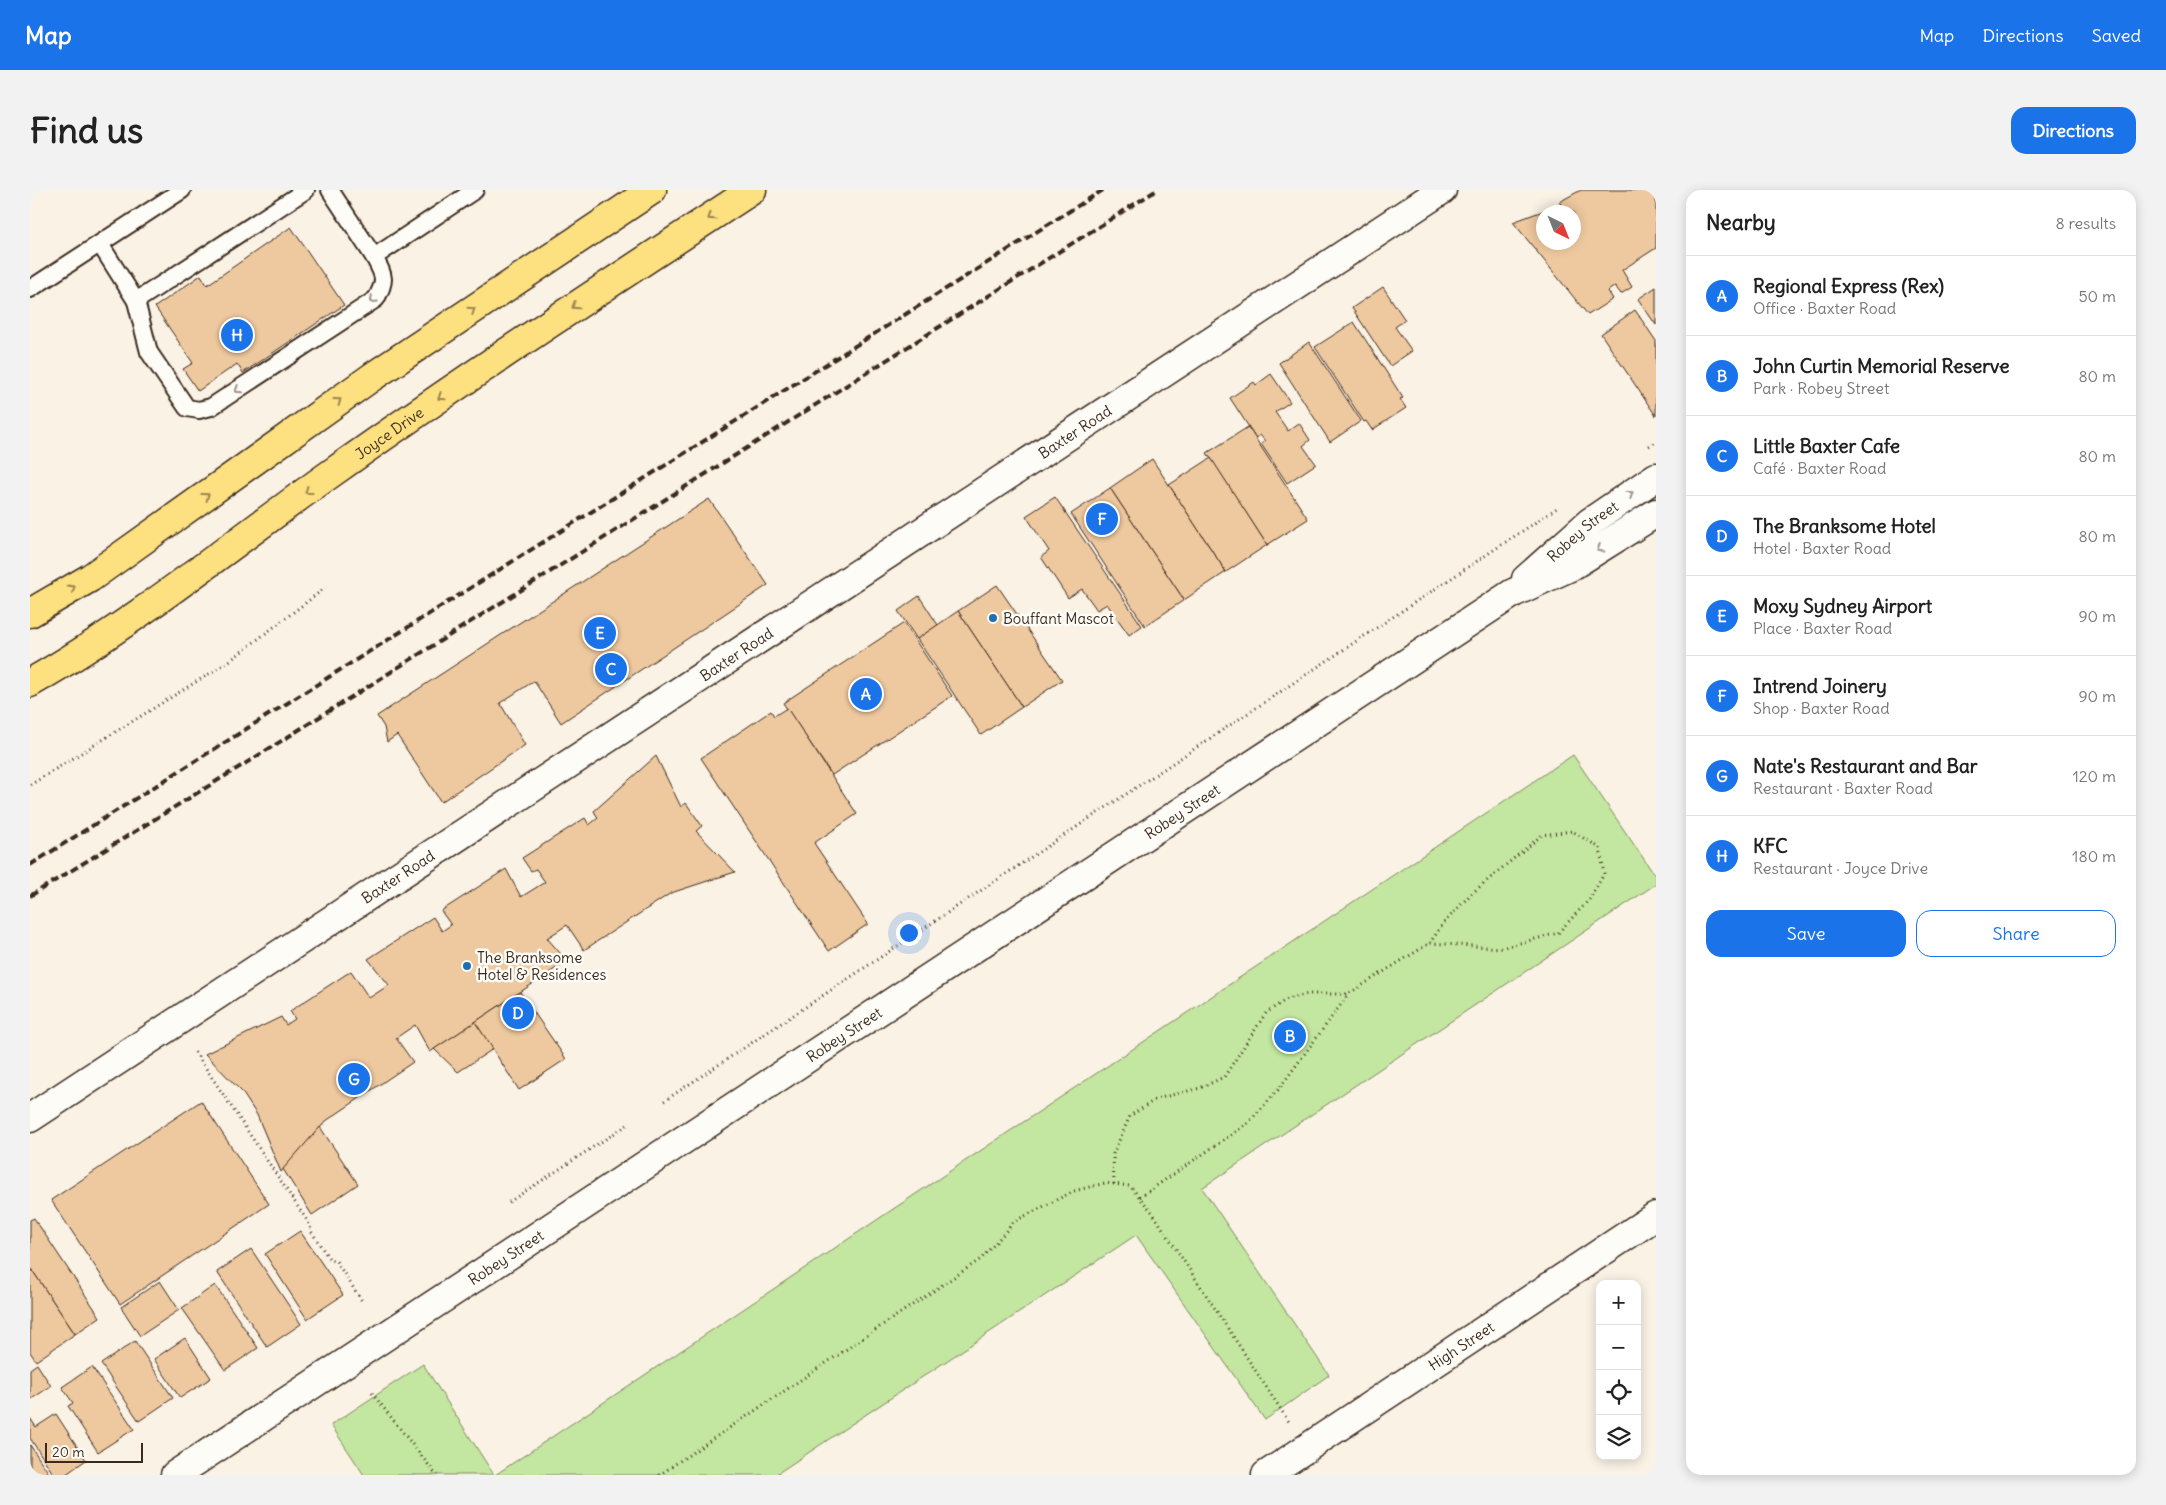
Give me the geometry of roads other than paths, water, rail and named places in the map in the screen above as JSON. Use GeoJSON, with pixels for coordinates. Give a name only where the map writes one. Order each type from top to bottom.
{"type":"FeatureCollection","features":[{"type":"Feature","properties":{"kind":"main road"},"geometry":{"type":"LineString","coordinates":[[30,613],[90,578],[372,377],[652,190]]}},
{"type":"Feature","properties":{"kind":"main road","name":"Joyce Drive"},"geometry":{"type":"LineString","coordinates":[[30,682],[68,661],[117,629],[421,410],[752,190]]}},
{"type":"Feature","properties":{"kind":"street","name":"Baxter Road"},"geometry":{"type":"LineString","coordinates":[[30,1118],[1442,190]]}},
{"type":"Feature","properties":{"kind":"street","name":"Robey Street"},"geometry":{"type":"LineString","coordinates":[[1513,593],[1544,561],[1590,522],[1656,477]]}},
{"type":"Feature","properties":{"kind":"street","name":"Robey Street"},"geometry":{"type":"LineString","coordinates":[[175,1475],[1513,593],[1570,567],[1656,513]]}},
{"type":"Feature","properties":{"kind":"street","name":"High Street"},"geometry":{"type":"LineString","coordinates":[[1266,1475],[1656,1216]]}},
{"type":"Feature","properties":{"kind":"lane"},"geometry":{"type":"LineString","coordinates":[[30,289],[182,190]]}},
{"type":"Feature","properties":{"kind":"lane"},"geometry":{"type":"LineString","coordinates":[[136,301],[306,190]]}},
{"type":"Feature","properties":{"kind":"lane"},"geometry":{"type":"LineString","coordinates":[[100,244],[136,301],[149,352],[188,408],[199,410],[211,407],[376,298],[384,286],[384,276],[374,257],[330,190]]}},
{"type":"Feature","properties":{"kind":"lane"},"geometry":{"type":"LineString","coordinates":[[374,257],[475,190]]}},
{"type":"Feature","properties":{"kind":"railway"},"geometry":{"type":"LineString","coordinates":[[30,865],[1103,190]]}},
{"type":"Feature","properties":{"kind":"railway"},"geometry":{"type":"LineString","coordinates":[[30,896],[259,755],[1157,190]]}},
{"type":"Feature","properties":{"kind":"place","name":"KFC"},"geometry":{"type":"Point","coordinates":[237,335]}},
{"type":"Feature","properties":{"kind":"place","name":"Intrend Joinery"},"geometry":{"type":"Point","coordinates":[1102,519]}},
{"type":"Feature","properties":{"kind":"place","name":"Bouffant Mascot"},"geometry":{"type":"Point","coordinates":[993,618]}},
{"type":"Feature","properties":{"kind":"place","name":"Moxy Sydney Airport"},"geometry":{"type":"Point","coordinates":[600,633]}},
{"type":"Feature","properties":{"kind":"place","name":"Little Baxter Cafe"},"geometry":{"type":"Point","coordinates":[611,669]}},
{"type":"Feature","properties":{"kind":"place","name":"Regional Express (Rex)"},"geometry":{"type":"Point","coordinates":[866,694]}},
{"type":"Feature","properties":{"kind":"place","name":"The Branksome Hotel & Residences"},"geometry":{"type":"Point","coordinates":[467,966]}},
{"type":"Feature","properties":{"kind":"place","name":"The Branksome Hotel"},"geometry":{"type":"Point","coordinates":[518,1013]}},
{"type":"Feature","properties":{"kind":"place","name":"John Curtin Memorial Reserve"},"geometry":{"type":"Point","coordinates":[1290,1036]}},
{"type":"Feature","properties":{"kind":"place","name":"Nate's Restaurant and Bar"},"geometry":{"type":"Point","coordinates":[354,1079]}}]}
